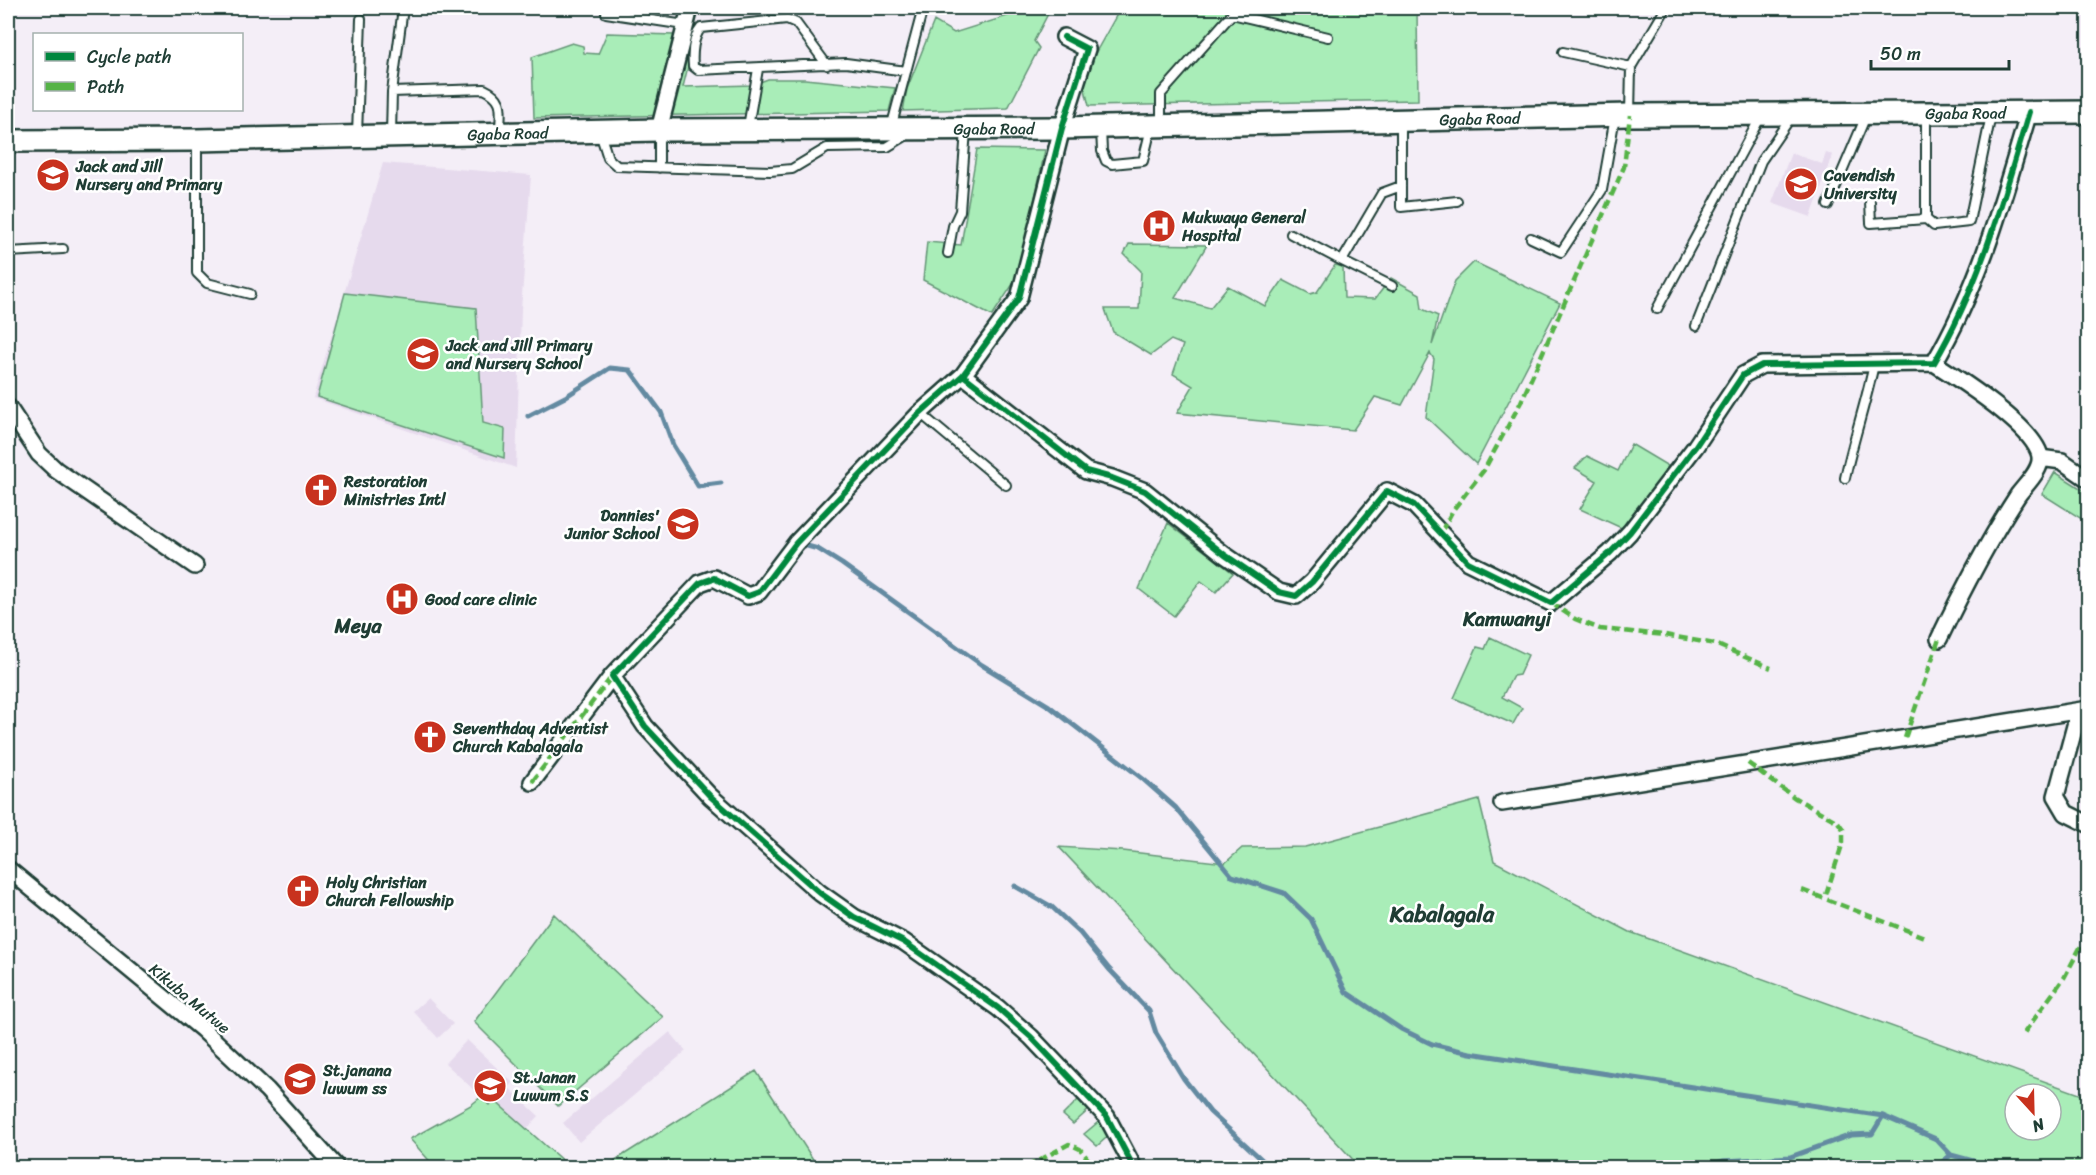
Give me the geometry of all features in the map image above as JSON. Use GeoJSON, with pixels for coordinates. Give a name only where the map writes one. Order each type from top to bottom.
{"type":"FeatureCollection","features":[{"type":"Feature","properties":{"kind":"main road","name":"Ggaba Road"},"geometry":{"type":"LineString","coordinates":[[8,141],[197,140],[659,130],[1062,128],[1762,114],[1792,116],[2088,112]]}},
{"type":"Feature","properties":{"kind":"street"},"geometry":{"type":"LineString","coordinates":[[659,130],[690,8]]}},
{"type":"Feature","properties":{"kind":"street"},"geometry":{"type":"LineString","coordinates":[[532,782],[612,676],[700,583],[714,578],[748,596],[759,592],[796,543],[920,413],[963,375],[1019,298],[1062,128],[1087,49],[1064,37]]}},
{"type":"Feature","properties":{"kind":"street"},"geometry":{"type":"LineString","coordinates":[[1935,363],[1955,328],[1978,276],[2029,112]]}},
{"type":"Feature","properties":{"kind":"street"},"geometry":{"type":"LineString","coordinates":[[963,375],[1086,471],[1145,491],[1225,555],[1279,592],[1296,596],[1312,582],[1387,492],[1414,505],[1468,562],[1551,603],[1610,553],[1629,532],[1695,447],[1743,375],[1762,365],[1935,363],[1994,403],[2032,442],[2040,458],[2039,466],[2020,492],[1972,572],[1939,639]]}},
{"type":"Feature","properties":{"kind":"street"},"geometry":{"type":"LineString","coordinates":[[8,407],[39,454],[56,470],[195,566]]}},
{"type":"Feature","properties":{"kind":"street"},"geometry":{"type":"LineString","coordinates":[[2040,458],[2062,461],[2088,479]]}},
{"type":"Feature","properties":{"kind":"street"},"geometry":{"type":"LineString","coordinates":[[612,676],[645,726],[710,796],[820,893],[854,917],[904,942],[998,1008],[1030,1037],[1107,1117],[1134,1167]]}},
{"type":"Feature","properties":{"kind":"street"},"geometry":{"type":"LineString","coordinates":[[1502,803],[2084,710],[2056,796],[2066,813],[2088,824]]}},
{"type":"Feature","properties":{"kind":"street","name":"Kikuba Mutwe"},"geometry":{"type":"LineString","coordinates":[[8,869],[202,1029],[267,1090],[337,1167]]}},
{"type":"Feature","properties":{"kind":"lane"},"geometry":{"type":"LineString","coordinates":[[391,136],[392,92],[403,8]]}},
{"type":"Feature","properties":{"kind":"lane"},"geometry":{"type":"LineString","coordinates":[[891,129],[923,8]]}},
{"type":"Feature","properties":{"kind":"lane"},"geometry":{"type":"LineString","coordinates":[[1531,238],[1560,252],[1602,190],[1623,116],[1631,67],[1666,8]]}},
{"type":"Feature","properties":{"kind":"lane"},"geometry":{"type":"LineString","coordinates":[[606,13],[685,25]]}},
{"type":"Feature","properties":{"kind":"lane"},"geometry":{"type":"LineString","coordinates":[[1101,127],[1102,151],[1106,161],[1112,164],[1143,161],[1156,126],[1161,94],[1232,14],[1328,37]]}},
{"type":"Feature","properties":{"kind":"lane"},"geometry":{"type":"LineString","coordinates":[[357,136],[361,19]]}},
{"type":"Feature","properties":{"kind":"lane"},"geometry":{"type":"LineString","coordinates":[[827,64],[796,23],[787,19],[701,28],[697,33],[692,57],[693,66],[698,70],[758,69],[846,63],[906,71]]}},
{"type":"Feature","properties":{"kind":"lane"},"geometry":{"type":"LineString","coordinates":[[1563,52],[1631,67]]}},
{"type":"Feature","properties":{"kind":"lane"},"geometry":{"type":"LineString","coordinates":[[748,130],[758,69]]}},
{"type":"Feature","properties":{"kind":"lane"},"geometry":{"type":"LineString","coordinates":[[392,92],[484,89],[496,95],[500,101],[500,134]]}},
{"type":"Feature","properties":{"kind":"lane"},"geometry":{"type":"LineString","coordinates":[[1870,202],[1870,223],[1926,219],[1934,226],[1969,222],[1992,113]]}},
{"type":"Feature","properties":{"kind":"lane"},"geometry":{"type":"LineString","coordinates":[[1657,309],[1762,114]]}},
{"type":"Feature","properties":{"kind":"lane"},"geometry":{"type":"LineString","coordinates":[[1926,114],[1926,219]]}},
{"type":"Feature","properties":{"kind":"lane"},"geometry":{"type":"LineString","coordinates":[[1828,205],[1866,115]]}},
{"type":"Feature","properties":{"kind":"lane"},"geometry":{"type":"LineString","coordinates":[[1696,326],[1761,161],[1792,116]]}},
{"type":"Feature","properties":{"kind":"lane"},"geometry":{"type":"LineString","coordinates":[[1401,121],[1401,207],[1457,201]]}},
{"type":"Feature","properties":{"kind":"lane"},"geometry":{"type":"LineString","coordinates":[[948,253],[953,226],[960,211],[967,129]]}},
{"type":"Feature","properties":{"kind":"lane"},"geometry":{"type":"LineString","coordinates":[[659,130],[659,168]]}},
{"type":"Feature","properties":{"kind":"lane"},"geometry":{"type":"LineString","coordinates":[[600,131],[606,154],[613,165],[659,168],[792,169],[827,148],[887,147],[916,130]]}},
{"type":"Feature","properties":{"kind":"lane"},"geometry":{"type":"LineString","coordinates":[[197,140],[196,273],[207,283],[250,294]]}},
{"type":"Feature","properties":{"kind":"lane"},"geometry":{"type":"LineString","coordinates":[[1342,261],[1382,193],[1401,186]]}},
{"type":"Feature","properties":{"kind":"lane"},"geometry":{"type":"LineString","coordinates":[[1291,234],[1392,286]]}},
{"type":"Feature","properties":{"kind":"lane"},"geometry":{"type":"LineString","coordinates":[[8,252],[63,249]]}},
{"type":"Feature","properties":{"kind":"lane"},"geometry":{"type":"LineString","coordinates":[[1845,478],[1853,438],[1866,402],[1874,364]]}},
{"type":"Feature","properties":{"kind":"lane"},"geometry":{"type":"LineString","coordinates":[[920,413],[1006,485]]}},
{"type":"Feature","properties":{"kind":"shaded area","name":"Cavendish University"},"geometry":{"type":"Polygon","coordinates":[[[1791,153],[1822,164],[1826,153],[1833,155],[1811,217],[1772,203],[1791,153]]]}},
{"type":"Feature","properties":{"kind":"shaded area","name":"Jack and Jill Primary and Nursery School"},"geometry":{"type":"Polygon","coordinates":[[[383,163],[531,175],[521,310],[516,468],[313,398],[383,163]]]}},
{"type":"Feature","properties":{"kind":"shaded area"},"geometry":{"type":"Polygon","coordinates":[[[428,998],[453,1024],[438,1038],[413,1011],[428,998]]]}},
{"type":"Feature","properties":{"kind":"shaded area"},"geometry":{"type":"Polygon","coordinates":[[[670,1032],[686,1051],[579,1142],[563,1123],[670,1032]]]}},
{"type":"Feature","properties":{"kind":"shaded area","name":"St.Janan Luwum S.S"},"geometry":{"type":"Polygon","coordinates":[[[467,1040],[513,1083],[509,1088],[539,1116],[526,1130],[495,1101],[490,1105],[445,1063],[467,1040]]]}},
{"type":"Feature","properties":{"kind":"green space"},"geometry":{"type":"Polygon","coordinates":[[[1033,8],[1051,8],[1034,41],[1039,48],[1008,108],[903,111],[907,89],[934,21],[954,33],[1033,8]]]}},
{"type":"Feature","properties":{"kind":"green space"},"geometry":{"type":"Polygon","coordinates":[[[1116,8],[1417,8],[1418,100],[1089,106],[1082,77],[1116,16],[1116,8]]]}},
{"type":"Feature","properties":{"kind":"green space"},"geometry":{"type":"Polygon","coordinates":[[[607,33],[674,35],[672,50],[690,58],[683,87],[752,85],[768,79],[805,79],[895,88],[889,111],[534,118],[532,57],[572,43],[583,46],[584,53],[598,54],[607,33]]]}},
{"type":"Feature","properties":{"kind":"green space"},"geometry":{"type":"Polygon","coordinates":[[[977,149],[1045,150],[1019,275],[992,316],[923,280],[927,242],[961,245],[977,149]]]}},
{"type":"Feature","properties":{"kind":"green space"},"geometry":{"type":"Polygon","coordinates":[[[1129,244],[1207,245],[1175,298],[1210,308],[1228,286],[1265,306],[1283,280],[1310,294],[1317,292],[1335,265],[1343,267],[1344,298],[1375,299],[1391,278],[1420,294],[1422,309],[1438,316],[1432,345],[1455,281],[1474,262],[1560,303],[1476,464],[1426,417],[1434,359],[1430,353],[1402,405],[1375,397],[1353,430],[1177,413],[1193,386],[1173,374],[1183,345],[1171,340],[1151,355],[1113,332],[1105,309],[1139,309],[1141,271],[1124,254],[1129,244]]]}},
{"type":"Feature","properties":{"kind":"green space"},"geometry":{"type":"Polygon","coordinates":[[[345,293],[476,308],[483,423],[505,429],[504,458],[317,397],[345,293]]]}},
{"type":"Feature","properties":{"kind":"green space"},"geometry":{"type":"Polygon","coordinates":[[[1631,444],[1668,466],[1628,531],[1580,509],[1597,481],[1575,468],[1587,456],[1618,471],[1631,444]]]}},
{"type":"Feature","properties":{"kind":"green space"},"geometry":{"type":"Polygon","coordinates":[[[2055,472],[2088,493],[2088,523],[2042,494],[2055,472]]]}},
{"type":"Feature","properties":{"kind":"green space"},"geometry":{"type":"Polygon","coordinates":[[[1168,523],[1233,573],[1216,592],[1201,581],[1174,616],[1139,589],[1168,523]]]}},
{"type":"Feature","properties":{"kind":"green space"},"geometry":{"type":"Polygon","coordinates":[[[1490,637],[1528,655],[1519,675],[1513,676],[1502,697],[1522,708],[1513,724],[1454,698],[1477,647],[1485,649],[1490,637]]]}},
{"type":"Feature","properties":{"kind":"green space"},"geometry":{"type":"Polygon","coordinates":[[[1479,800],[1494,861],[1630,932],[2046,1082],[2003,1082],[2003,1142],[2063,1142],[2063,1088],[2088,1097],[2088,1167],[1360,1167],[1059,847],[1123,851],[1225,863],[1242,848],[1305,847],[1479,800]]]}},
{"type":"Feature","properties":{"kind":"green space"},"geometry":{"type":"Polygon","coordinates":[[[554,914],[663,1017],[558,1106],[474,1022],[554,914]]]}},
{"type":"Feature","properties":{"kind":"green space"},"geometry":{"type":"Polygon","coordinates":[[[756,1071],[818,1167],[606,1166],[756,1071]]]}},
{"type":"Feature","properties":{"kind":"green space"},"geometry":{"type":"Polygon","coordinates":[[[1082,1096],[1092,1107],[1073,1124],[1063,1115],[1082,1096]]]}},
{"type":"Feature","properties":{"kind":"green space"},"geometry":{"type":"Polygon","coordinates":[[[481,1097],[490,1105],[494,1100],[565,1163],[559,1168],[435,1167],[410,1139],[481,1097]]]}},
{"type":"Feature","properties":{"kind":"green space"},"geometry":{"type":"Polygon","coordinates":[[[1103,1118],[1114,1131],[1097,1146],[1084,1134],[1103,1118]]]}},
{"type":"Feature","properties":{"kind":"waterway"},"geometry":{"type":"LineString","coordinates":[[528,416],[565,397],[610,368],[630,370],[661,412],[673,445],[698,486],[721,483]]}},
{"type":"Feature","properties":{"kind":"waterway"},"geometry":{"type":"LineString","coordinates":[[800,544],[818,549],[842,564],[982,665],[1049,706],[1143,779],[1176,808],[1232,876],[1284,893],[1311,919],[1346,992],[1401,1029],[1432,1044],[1470,1053],[1883,1116],[1936,1139],[1951,1155],[1999,1168]]}},
{"type":"Feature","properties":{"kind":"waterway"},"geometry":{"type":"LineString","coordinates":[[1015,886],[1052,907],[1080,933],[1109,969],[1149,1011],[1156,1033],[1184,1079],[1210,1112],[1271,1168]]}},
{"type":"Feature","properties":{"kind":"waterway"},"geometry":{"type":"LineString","coordinates":[[1698,1168],[1724,1161],[1790,1157],[1851,1135],[1872,1134],[1883,1116]]}},
{"type":"Feature","properties":{"kind":"waterway"},"geometry":{"type":"LineString","coordinates":[[1935,1168],[1951,1155]]}},
{"type":"Feature","properties":{"kind":"marked path"},"geometry":{"type":"LineString","coordinates":[[1441,532],[1453,510],[1484,470],[1521,402],[1624,167],[1630,115]]}},
{"type":"Feature","properties":{"kind":"marked path"},"geometry":{"type":"LineString","coordinates":[[1551,603],[1575,619],[1600,629],[1665,635],[1715,644],[1771,668]]}},
{"type":"Feature","properties":{"kind":"marked path"},"geometry":{"type":"LineString","coordinates":[[1905,738],[1939,639]]}},
{"type":"Feature","properties":{"kind":"marked path"},"geometry":{"type":"LineString","coordinates":[[532,782],[612,676]]}},
{"type":"Feature","properties":{"kind":"marked path"},"geometry":{"type":"LineString","coordinates":[[1748,763],[1795,798],[1838,822],[1843,829],[1843,842],[1825,898]]}},
{"type":"Feature","properties":{"kind":"marked path"},"geometry":{"type":"LineString","coordinates":[[1802,890],[1927,938]]}},
{"type":"Feature","properties":{"kind":"marked path"},"geometry":{"type":"LineString","coordinates":[[2024,1033],[2064,978],[2088,933]]}},
{"type":"Feature","properties":{"kind":"marked path"},"geometry":{"type":"LineString","coordinates":[[1027,1167],[1069,1144],[1080,1149],[1091,1163],[1089,1168]]}},
{"type":"Feature","properties":{"kind":"cycle path"},"geometry":{"type":"LineString","coordinates":[[1064,37],[1087,49],[1062,128],[1019,298],[963,375],[920,413],[796,543],[759,592],[748,596],[714,578],[700,583],[612,676],[645,726],[710,796],[820,893],[854,917],[904,942],[998,1008],[1031,1037],[1107,1117],[1134,1168]]}},
{"type":"Feature","properties":{"kind":"cycle path"},"geometry":{"type":"LineString","coordinates":[[963,375],[1086,471],[1145,491],[1225,555],[1279,592],[1296,596],[1312,582],[1387,491],[1414,505],[1468,562],[1551,603],[1610,553],[1630,532],[1695,447],[1743,375],[1762,365],[1934,363],[1965,303],[1989,241],[2029,112]]}},
{"type":"Feature","properties":{"kind":"place","name":"Jack and Jill Nursery and Primary"},"geometry":{"type":"Point","coordinates":[53,175]}},
{"type":"Feature","properties":{"kind":"place","name":"Cavendish University"},"geometry":{"type":"Point","coordinates":[1801,184]}},
{"type":"Feature","properties":{"kind":"place","name":"Mukwaya General Hospital"},"geometry":{"type":"Point","coordinates":[1159,226]}},
{"type":"Feature","properties":{"kind":"place","name":"Jack and Jill Primary and Nursery School"},"geometry":{"type":"Point","coordinates":[423,354]}},
{"type":"Feature","properties":{"kind":"place","name":"Restoration Ministries Intl"},"geometry":{"type":"Point","coordinates":[321,490]}},
{"type":"Feature","properties":{"kind":"place","name":"Dannies' Junior School"},"geometry":{"type":"Point","coordinates":[683,524]}},
{"type":"Feature","properties":{"kind":"place","name":"Good care clinic"},"geometry":{"type":"Point","coordinates":[402,599]}},
{"type":"Feature","properties":{"kind":"place","name":"Seventhday Adventist Church Kabalagala"},"geometry":{"type":"Point","coordinates":[430,737]}},
{"type":"Feature","properties":{"kind":"place","name":"Holy Christian Church Fellowship"},"geometry":{"type":"Point","coordinates":[303,891]}},
{"type":"Feature","properties":{"kind":"place","name":"St.janana luwum ss"},"geometry":{"type":"Point","coordinates":[300,1079]}},
{"type":"Feature","properties":{"kind":"place","name":"St.Janan Luwum S.S"},"geometry":{"type":"Point","coordinates":[490,1086]}},
{"type":"Feature","properties":{"kind":"district","name":"Kamwanyi"},"geometry":{"type":"Point","coordinates":[1507,619]}},
{"type":"Feature","properties":{"kind":"district","name":"Meya"},"geometry":{"type":"Point","coordinates":[358,626]}},
{"type":"Feature","properties":{"kind":"district","name":"Kabalagala"},"geometry":{"type":"Point","coordinates":[1442,914]}}]}
